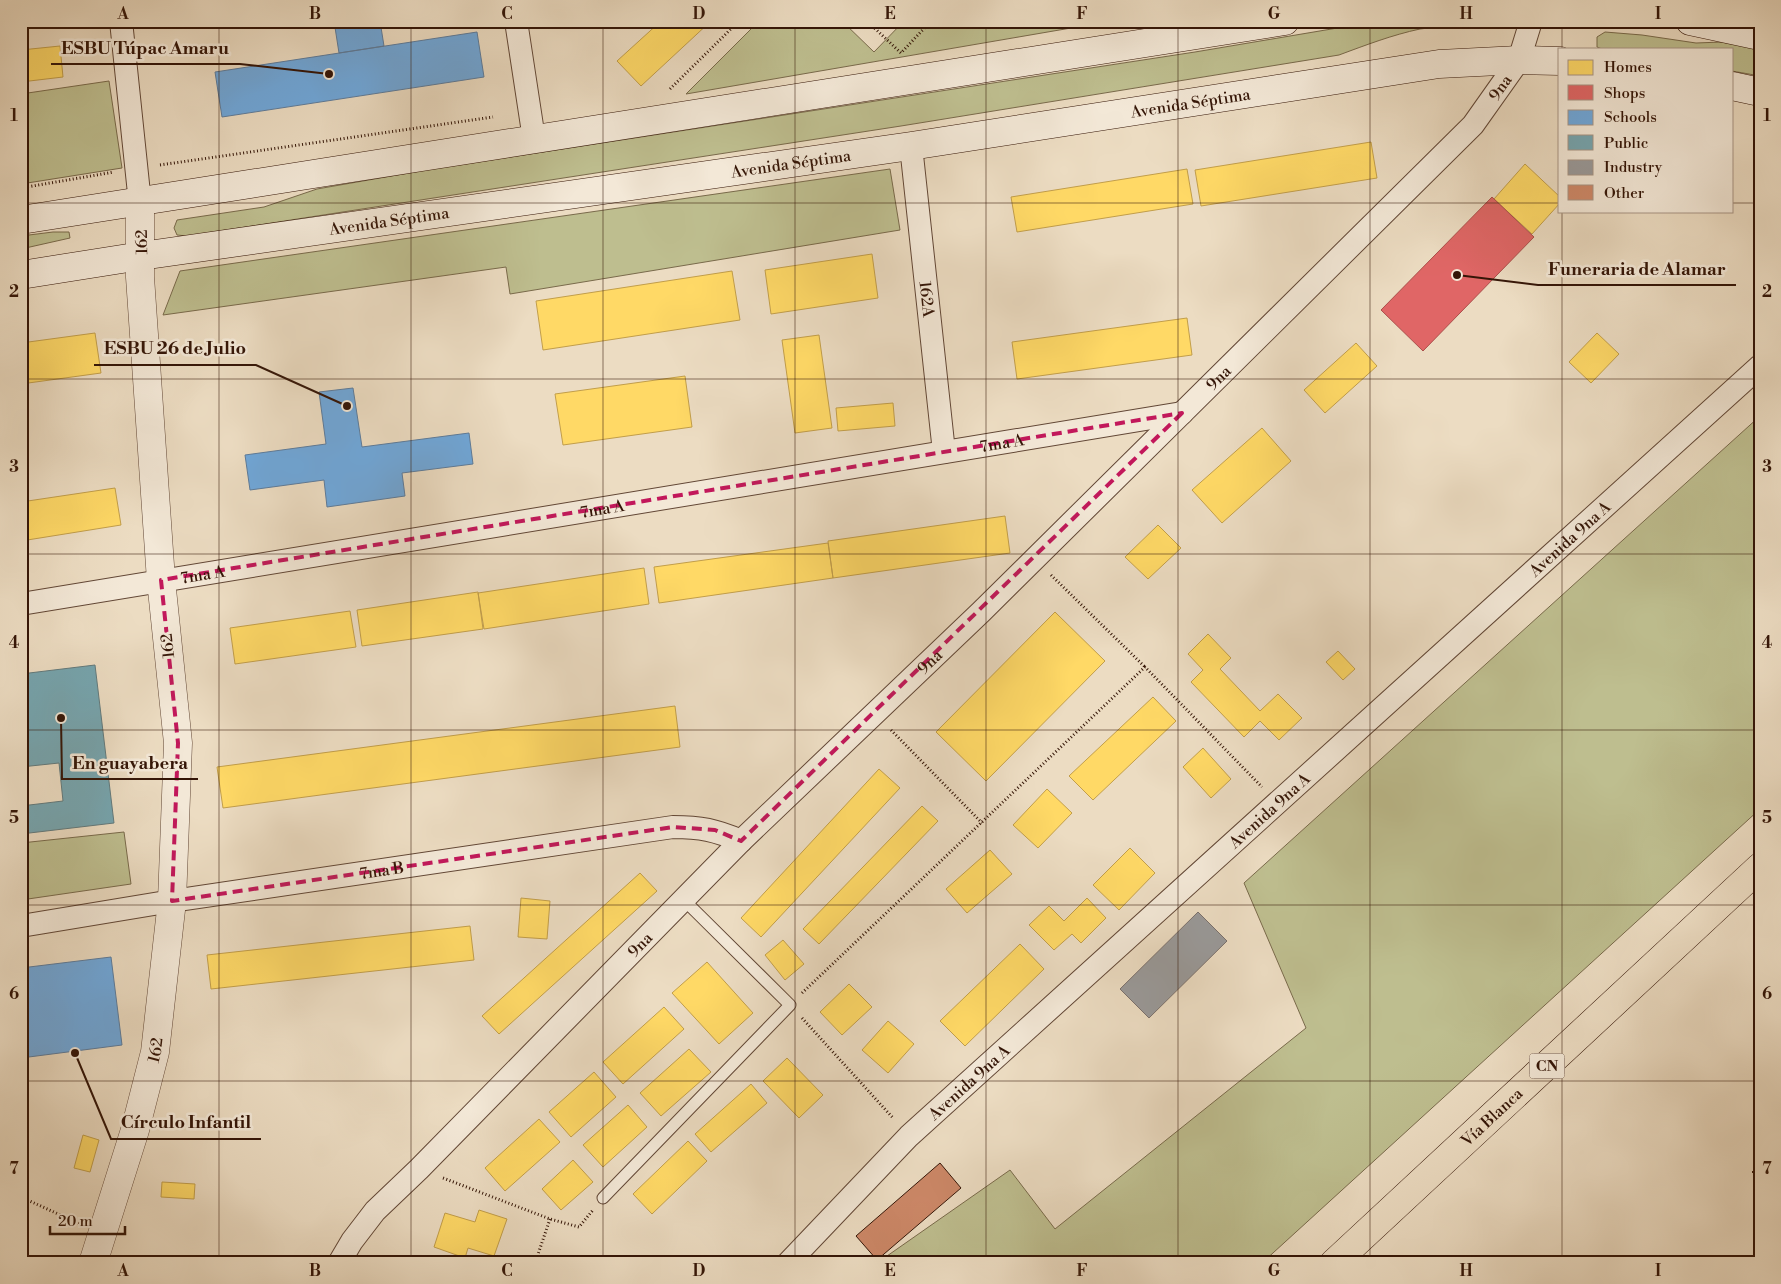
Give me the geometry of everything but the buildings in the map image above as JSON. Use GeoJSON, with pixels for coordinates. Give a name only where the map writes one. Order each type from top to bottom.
{"type":"FeatureCollection","features":[{"type":"Feature","properties":{"kind":"highway","name":"Vía Blanca"},"geometry":{"type":"LineString","coordinates":[[1334,1263],[1760,868]]}},
{"type":"Feature","properties":{"kind":"main road"},"geometry":{"type":"LineString","coordinates":[[21,220],[140,203],[1285,21]]}},
{"type":"Feature","properties":{"kind":"main road"},"geometry":{"type":"LineString","coordinates":[[1690,21],[1760,36]]}},
{"type":"Feature","properties":{"kind":"main road","name":"Avenida Séptima"},"geometry":{"type":"LineString","coordinates":[[21,275],[141,256],[911,146],[1439,64],[1519,60],[1558,61]]}},
{"type":"Feature","properties":{"kind":"main road"},"geometry":{"type":"LineString","coordinates":[[1734,86],[1760,92]]}},
{"type":"Feature","properties":{"kind":"main road","name":"162"},"geometry":{"type":"LineString","coordinates":[[93,1263],[136,1130],[155,1052],[172,901],[178,743],[161,580],[140,277],[140,203]]}},
{"type":"Feature","properties":{"kind":"street","name":"162"},"geometry":{"type":"LineString","coordinates":[[121,21],[140,203]]}},
{"type":"Feature","properties":{"kind":"street"},"geometry":{"type":"LineString","coordinates":[[516,21],[534,139]]}},
{"type":"Feature","properties":{"kind":"street","name":"9na"},"geometry":{"type":"LineString","coordinates":[[340,1263],[352,1241],[375,1211],[419,1169],[741,841],[1034,559],[1473,125],[1519,60],[1531,21]]}},
{"type":"Feature","properties":{"kind":"street","name":"162A"},"geometry":{"type":"LineString","coordinates":[[911,146],[944,452]]}},
{"type":"Feature","properties":{"kind":"street","name":"Avenida 9na A"},"geometry":{"type":"LineString","coordinates":[[788,1263],[909,1136],[1760,366]]}},
{"type":"Feature","properties":{"kind":"street","name":"7ma A"},"geometry":{"type":"LineString","coordinates":[[21,604],[1182,413]]}},
{"type":"Feature","properties":{"kind":"street","name":"7ma B"},"geometry":{"type":"LineString","coordinates":[[21,926],[172,901],[673,827],[695,827],[715,830],[741,841]]}},
{"type":"Feature","properties":{"kind":"lane"},"geometry":{"type":"LineString","coordinates":[[603,1198],[790,1005],[684,900]]}},
{"type":"Feature","properties":{"kind":"path"},"geometry":{"type":"LineString","coordinates":[[670,89],[739,21]]}},
{"type":"Feature","properties":{"kind":"path"},"geometry":{"type":"LineString","coordinates":[[867,21],[901,53]]}},
{"type":"Feature","properties":{"kind":"path"},"geometry":{"type":"LineString","coordinates":[[901,53],[931,21]]}},
{"type":"Feature","properties":{"kind":"path"},"geometry":{"type":"LineString","coordinates":[[891,55],[910,52]]}},
{"type":"Feature","properties":{"kind":"path"},"geometry":{"type":"LineString","coordinates":[[661,91],[680,88]]}},
{"type":"Feature","properties":{"kind":"path"},"geometry":{"type":"LineString","coordinates":[[21,188],[136,169],[530,111]]}},
{"type":"Feature","properties":{"kind":"path"},"geometry":{"type":"LineString","coordinates":[[1034,559],[1145,667],[1277,803]]}},
{"type":"Feature","properties":{"kind":"path"},"geometry":{"type":"LineString","coordinates":[[909,1136],[790,1005],[1145,667]]}},
{"type":"Feature","properties":{"kind":"path"},"geometry":{"type":"LineString","coordinates":[[874,714],[982,823]]}},
{"type":"Feature","properties":{"kind":"path"},"geometry":{"type":"LineString","coordinates":[[419,1169],[550,1219],[579,1227],[603,1198]]}},
{"type":"Feature","properties":{"kind":"path"},"geometry":{"type":"LineString","coordinates":[[21,1197],[102,1234]]}},
{"type":"Feature","properties":{"kind":"path"},"geometry":{"type":"LineString","coordinates":[[535,1263],[550,1219]]}},
{"type":"Feature","properties":{"kind":"highlighted area"},"geometry":{"type":"Polygon","coordinates":[[[1182,413],[741,841],[715,830],[673,827],[172,901],[178,743],[161,580],[1182,413]]]}},
{"type":"Feature","properties":{"kind":"green space"},"geometry":{"type":"Polygon","coordinates":[[[759,21],[842,21],[874,52],[904,21],[1125,21],[1130,25],[1106,22],[686,94],[759,21]]]}},
{"type":"Feature","properties":{"kind":"green space"},"geometry":{"type":"Polygon","coordinates":[[[1379,21],[1469,21],[1469,23],[1451,28],[1427,28],[1410,31],[1339,55],[901,126],[187,236],[177,235],[174,228],[177,220],[264,207],[317,189],[426,170],[1195,52],[1379,21]]]}},
{"type":"Feature","properties":{"kind":"green space"},"geometry":{"type":"Polygon","coordinates":[[[1605,32],[1696,43],[1722,42],[1760,49],[1760,76],[1734,71],[1734,48],[1600,48],[1597,47],[1597,37],[1605,32]]]}},
{"type":"Feature","properties":{"kind":"green space"},"geometry":{"type":"Polygon","coordinates":[[[109,81],[122,168],[21,184],[21,94],[109,81]]]}},
{"type":"Feature","properties":{"kind":"green space"},"geometry":{"type":"Polygon","coordinates":[[[890,169],[900,230],[510,294],[506,267],[163,315],[180,271],[890,169]]]}},
{"type":"Feature","properties":{"kind":"green space"},"geometry":{"type":"Polygon","coordinates":[[[69,232],[70,238],[21,249],[21,236],[69,232]]]}},
{"type":"Feature","properties":{"kind":"green space"},"geometry":{"type":"Polygon","coordinates":[[[1760,416],[1760,809],[1262,1263],[877,1263],[1010,1170],[1055,1229],[1306,1028],[1244,883],[1760,416]]]}},
{"type":"Feature","properties":{"kind":"green space"},"geometry":{"type":"Polygon","coordinates":[[[124,832],[131,884],[21,900],[21,843],[124,832]]]}},
{"type":"Feature","properties":{"kind":"place","name":"ESBU Túpac Amaru"},"geometry":{"type":"Point","coordinates":[329,74]}},
{"type":"Feature","properties":{"kind":"place","name":"Funeraria de Alamar"},"geometry":{"type":"Point","coordinates":[1457,275]}},
{"type":"Feature","properties":{"kind":"place","name":"ESBU 26 de Julio"},"geometry":{"type":"Point","coordinates":[347,406]}},
{"type":"Feature","properties":{"kind":"place","name":"En guayabera"},"geometry":{"type":"Point","coordinates":[61,718]}},
{"type":"Feature","properties":{"kind":"place","name":"Círculo Infantil"},"geometry":{"type":"Point","coordinates":[75,1053]}}]}
